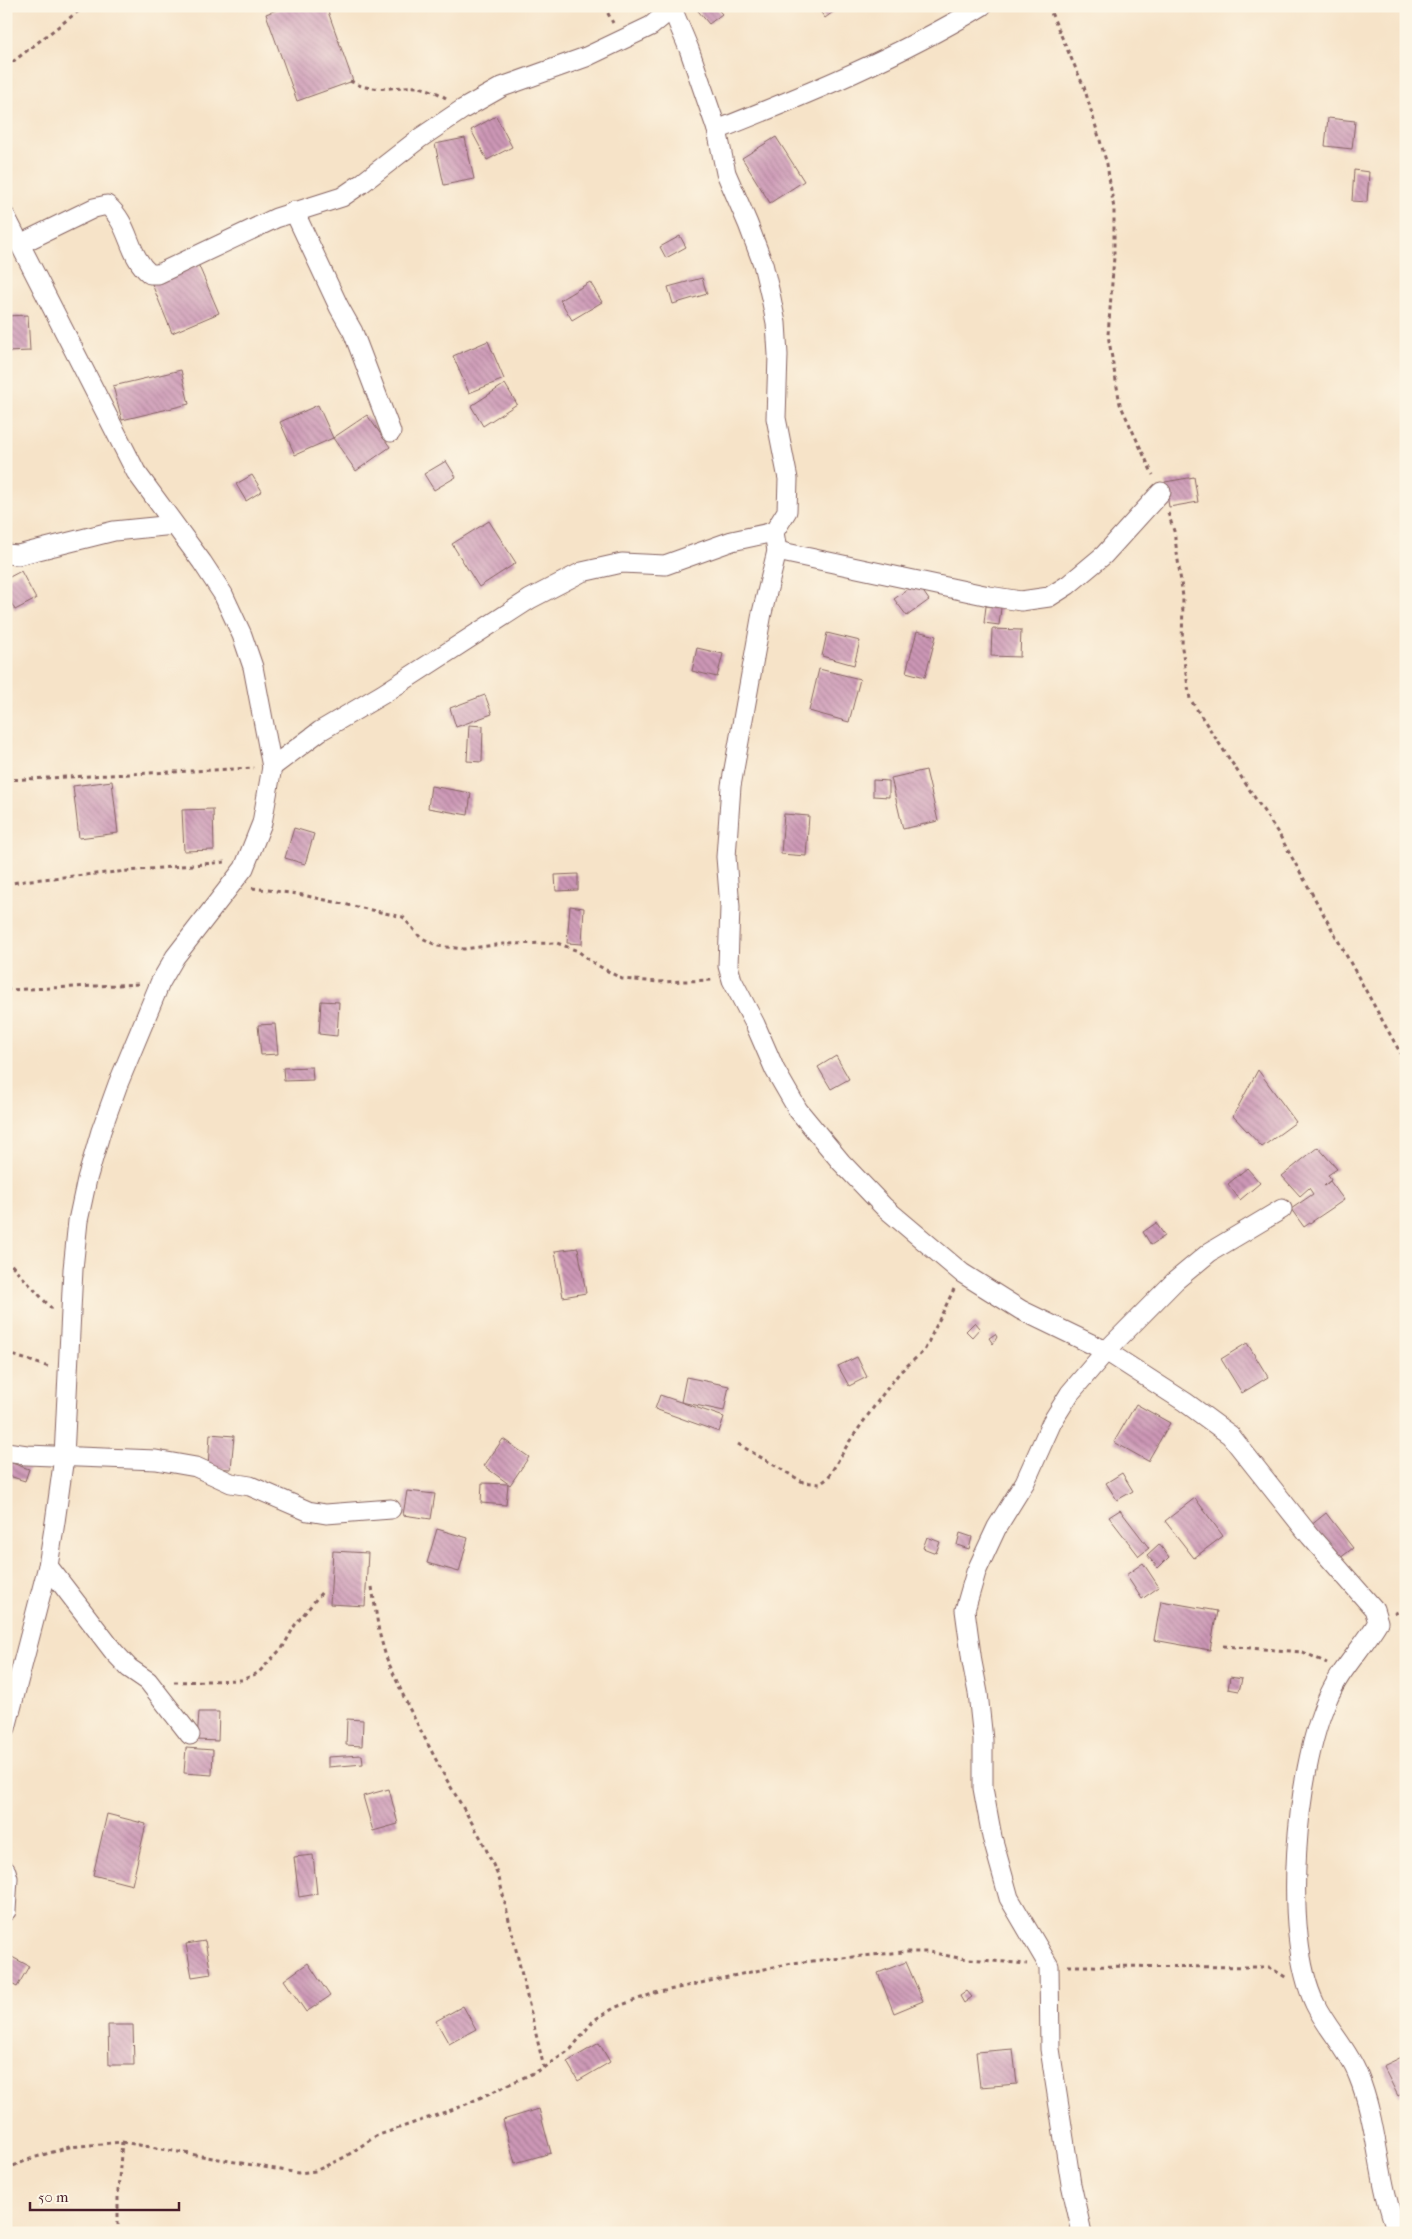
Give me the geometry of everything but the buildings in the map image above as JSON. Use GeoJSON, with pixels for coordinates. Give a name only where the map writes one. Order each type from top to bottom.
{"type":"FeatureCollection","features":[{"type":"Feature","properties":{"kind":"street"},"geometry":{"type":"LineString","coordinates":[[20,244],[94,208],[107,206],[116,213],[124,225],[140,266],[150,274],[158,274],[245,231],[294,211],[325,204],[342,197],[420,138],[463,109],[502,87],[586,57],[651,26],[664,16],[670,6]]}},
{"type":"Feature","properties":{"kind":"street"},"geometry":{"type":"LineString","coordinates":[[670,6],[689,49],[717,130],[726,173],[748,224],[762,264],[776,323],[778,355],[776,418],[788,479],[787,511],[776,541],[731,786],[726,856],[730,906],[728,966],[732,980],[755,1024],[775,1070],[798,1110],[841,1162],[884,1207],[962,1273],[1021,1310],[1106,1351],[1185,1402],[1230,1435],[1310,1536],[1374,1609],[1378,1622],[1366,1643],[1343,1671],[1327,1700],[1317,1727],[1299,1814],[1298,1944],[1316,2005],[1343,2045],[1359,2076],[1374,2129],[1378,2165],[1386,2198],[1398,2233]]}},
{"type":"Feature","properties":{"kind":"street"},"geometry":{"type":"LineString","coordinates":[[717,130],[812,92],[879,62],[982,6]]}},
{"type":"Feature","properties":{"kind":"street"},"geometry":{"type":"LineString","coordinates":[[294,211],[339,307],[353,332],[391,432]]}},
{"type":"Feature","properties":{"kind":"street"},"geometry":{"type":"LineString","coordinates":[[6,216],[136,472],[223,594],[242,635],[253,667],[272,767],[262,824],[250,855],[244,868],[231,886],[175,957],[160,984],[104,1121],[87,1179],[78,1221],[74,1269],[64,1457],[48,1566],[6,1728]]}},
{"type":"Feature","properties":{"kind":"street"},"geometry":{"type":"LineString","coordinates":[[272,767],[320,731],[392,689],[530,599],[582,572],[622,563],[664,565],[732,541],[776,541],[989,596],[1021,600],[1049,597],[1068,585],[1104,555],[1161,492]]}},
{"type":"Feature","properties":{"kind":"street"},"geometry":{"type":"LineString","coordinates":[[6,554],[18,555],[114,531],[174,525]]}},
{"type":"Feature","properties":{"kind":"street"},"geometry":{"type":"LineString","coordinates":[[1082,2233],[1071,2184],[1050,2049],[1049,1966],[1009,1898],[992,1837],[983,1788],[983,1740],[965,1610],[976,1572],[997,1527],[1025,1482],[1052,1422],[1070,1393],[1106,1351],[1175,1282],[1210,1252],[1282,1209]]}},
{"type":"Feature","properties":{"kind":"street"},"geometry":{"type":"LineString","coordinates":[[6,1452],[64,1457],[156,1460],[196,1467],[231,1483],[250,1486],[308,1511],[326,1514],[391,1509]]}},
{"type":"Feature","properties":{"kind":"street"},"geometry":{"type":"LineString","coordinates":[[48,1566],[114,1652],[129,1668],[148,1681],[190,1735]]}},
{"type":"Feature","properties":{"kind":"street"},"geometry":{"type":"LineString","coordinates":[[6,1871],[8,1878],[6,1911]]}},
{"type":"Feature","properties":{"kind":"path"},"geometry":{"type":"LineString","coordinates":[[6,67],[85,6]]}},
{"type":"Feature","properties":{"kind":"path"},"geometry":{"type":"LineString","coordinates":[[1048,6],[1084,87],[1107,164],[1114,209],[1114,257],[1108,335],[1120,404],[1161,492],[1174,531],[1183,597],[1182,648],[1190,699],[1280,836],[1406,1064]]}},
{"type":"Feature","properties":{"kind":"path"},"geometry":{"type":"LineString","coordinates":[[350,81],[365,87],[405,85],[422,87],[441,95],[463,109]]}},
{"type":"Feature","properties":{"kind":"path"},"geometry":{"type":"LineString","coordinates":[[6,780],[272,767]]}},
{"type":"Feature","properties":{"kind":"path"},"geometry":{"type":"LineString","coordinates":[[6,884],[31,880],[220,863],[250,855]]}},
{"type":"Feature","properties":{"kind":"path"},"geometry":{"type":"LineString","coordinates":[[231,886],[298,894],[403,917],[420,937],[438,946],[464,948],[503,944],[558,943],[578,951],[590,961],[622,979],[659,982],[732,980]]}},
{"type":"Feature","properties":{"kind":"path"},"geometry":{"type":"LineString","coordinates":[[6,990],[160,984]]}},
{"type":"Feature","properties":{"kind":"path"},"geometry":{"type":"LineString","coordinates":[[6,1259],[55,1313],[71,1327]]}},
{"type":"Feature","properties":{"kind":"path"},"geometry":{"type":"LineString","coordinates":[[738,1444],[803,1482],[820,1484],[828,1478],[849,1442],[883,1394],[900,1372],[924,1351],[962,1273]]}},
{"type":"Feature","properties":{"kind":"path"},"geometry":{"type":"LineString","coordinates":[[6,1353],[69,1374]]}},
{"type":"Feature","properties":{"kind":"path"},"geometry":{"type":"LineString","coordinates":[[372,1587],[379,1632],[386,1657],[445,1777],[482,1840],[498,1878],[513,1933],[544,2068]]}},
{"type":"Feature","properties":{"kind":"path"},"geometry":{"type":"LineString","coordinates":[[148,1681],[206,1682],[242,1680],[258,1673],[283,1647],[295,1625],[322,1592]]}},
{"type":"Feature","properties":{"kind":"path"},"geometry":{"type":"LineString","coordinates":[[1223,1646],[1303,1652],[1343,1671]]}},
{"type":"Feature","properties":{"kind":"path"},"geometry":{"type":"LineString","coordinates":[[6,2169],[68,2147],[122,2142],[298,2173],[315,2171],[346,2158],[376,2136],[460,2107],[544,2068],[571,2049],[594,2020],[616,2006],[655,1993],[792,1962],[903,1952],[929,1952],[959,1958],[1049,1966],[1132,1968],[1269,1967],[1289,1980]]}},
{"type":"Feature","properties":{"kind":"path"},"geometry":{"type":"LineString","coordinates":[[118,2233],[118,2191],[122,2142]]}}]}
